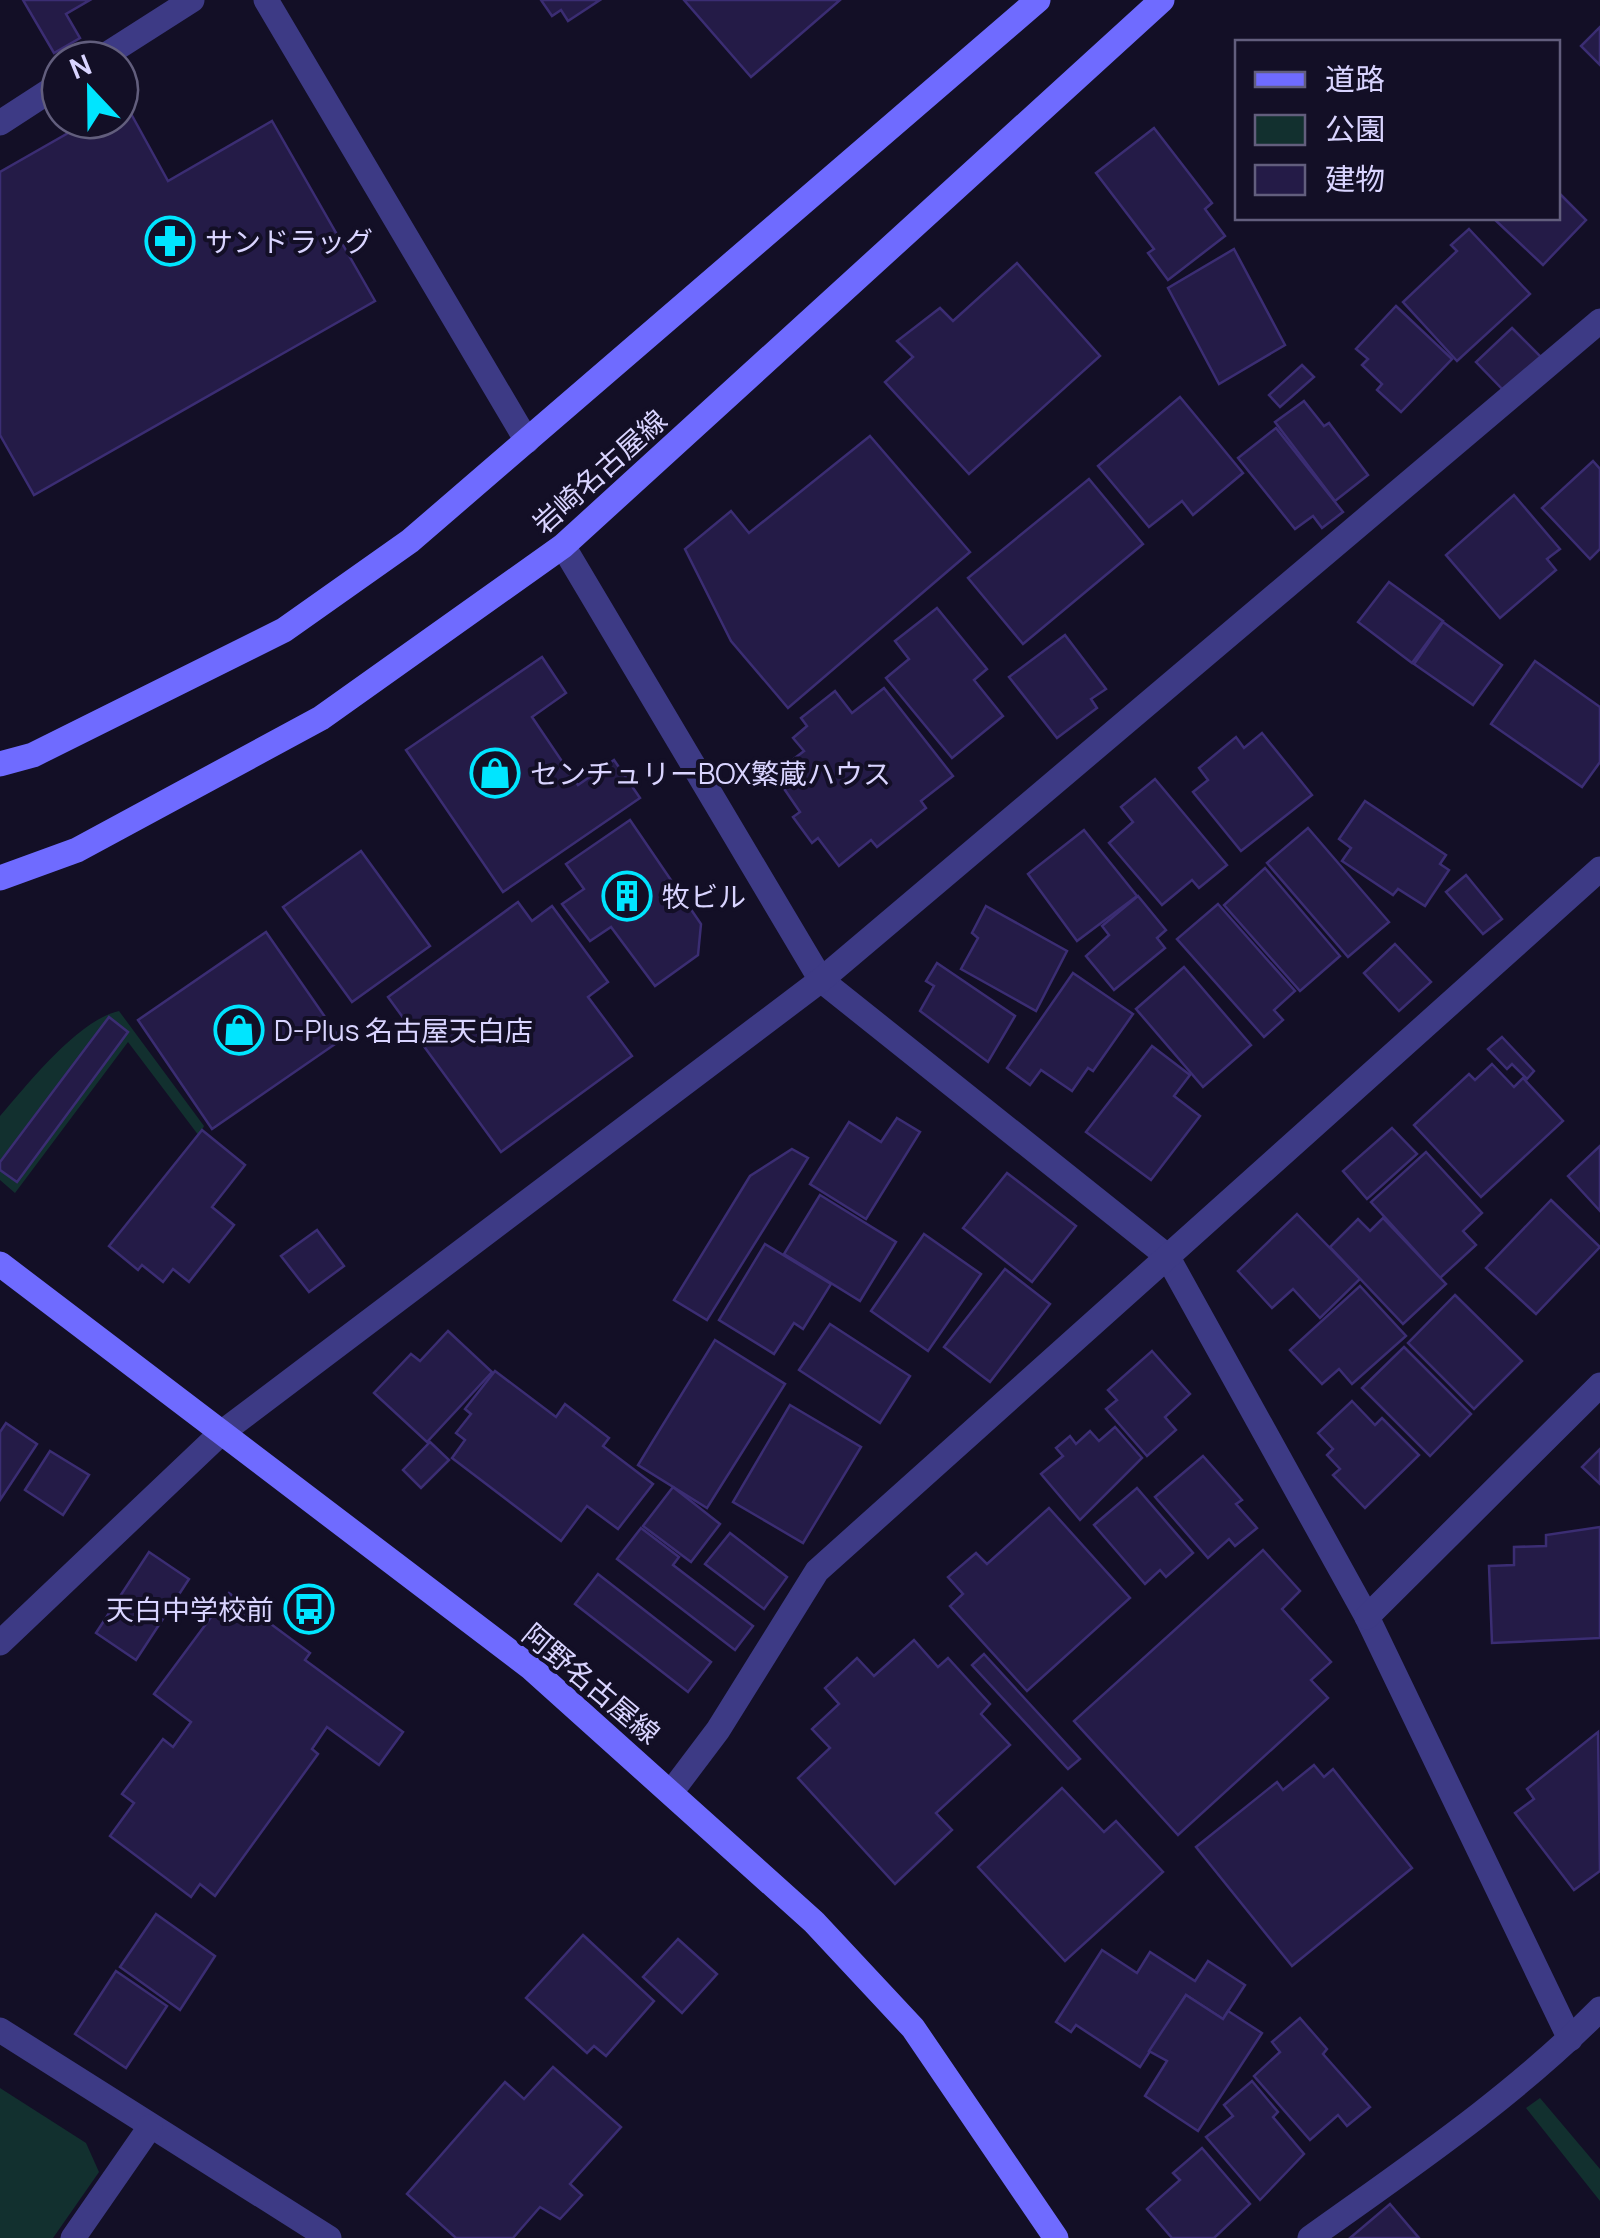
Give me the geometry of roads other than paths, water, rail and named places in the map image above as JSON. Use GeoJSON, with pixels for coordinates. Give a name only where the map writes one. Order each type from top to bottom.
{"type":"FeatureCollection","features":[{"type":"Feature","properties":{"kind":"main road"},"geometry":{"type":"LineString","coordinates":[[0,764],[33,755],[284,630],[410,541],[1038,0]]}},
{"type":"Feature","properties":{"kind":"main road","name":"岩崎名古屋線"},"geometry":{"type":"LineString","coordinates":[[0,878],[77,850],[321,718],[562,546],[1162,0]]}},
{"type":"Feature","properties":{"kind":"main road","name":"阿野名古屋線"},"geometry":{"type":"LineString","coordinates":[[0,1264],[530,1667],[672,1791],[814,1922],[913,2028],[1056,2238]]}},
{"type":"Feature","properties":{"kind":"street"},"geometry":{"type":"LineString","coordinates":[[129,40],[192,0]]}},
{"type":"Feature","properties":{"kind":"street"},"geometry":{"type":"LineString","coordinates":[[266,0],[527,441]]}},
{"type":"Feature","properties":{"kind":"street"},"geometry":{"type":"LineString","coordinates":[[0,123],[40,97]]}},
{"type":"Feature","properties":{"kind":"street"},"geometry":{"type":"LineString","coordinates":[[0,1644],[220,1434],[822,980],[1600,322]]}},
{"type":"Feature","properties":{"kind":"street"},"geometry":{"type":"LineString","coordinates":[[562,546],[822,980],[1167,1256],[1367,1617],[1570,2039]]}},
{"type":"Feature","properties":{"kind":"street"},"geometry":{"type":"LineString","coordinates":[[672,1791],[718,1730],[817,1570],[1600,868]]}},
{"type":"Feature","properties":{"kind":"street"},"geometry":{"type":"LineString","coordinates":[[1367,1617],[1600,1386]]}},
{"type":"Feature","properties":{"kind":"street"},"geometry":{"type":"LineString","coordinates":[[1310,2238],[1444,2142],[1570,2039],[1600,2009]]}},
{"type":"Feature","properties":{"kind":"street"},"geometry":{"type":"LineString","coordinates":[[0,2030],[329,2238]]}},
{"type":"Feature","properties":{"kind":"street"},"geometry":{"type":"LineString","coordinates":[[73,2238],[150,2127]]}},
{"type":"Feature","properties":{"kind":"place","name":"サンドラッグ"},"geometry":{"type":"Point","coordinates":[170,241]}},
{"type":"Feature","properties":{"kind":"place","name":"センチュリーBOX繁蔵ハウス"},"geometry":{"type":"Point","coordinates":[495,773]}},
{"type":"Feature","properties":{"kind":"place","name":"牧ビル"},"geometry":{"type":"Point","coordinates":[627,896]}},
{"type":"Feature","properties":{"kind":"place","name":"D-Plus 名古屋天白店"},"geometry":{"type":"Point","coordinates":[239,1030]}},
{"type":"Feature","properties":{"kind":"place","name":"天白中学校前"},"geometry":{"type":"Point","coordinates":[309,1609]}}]}
